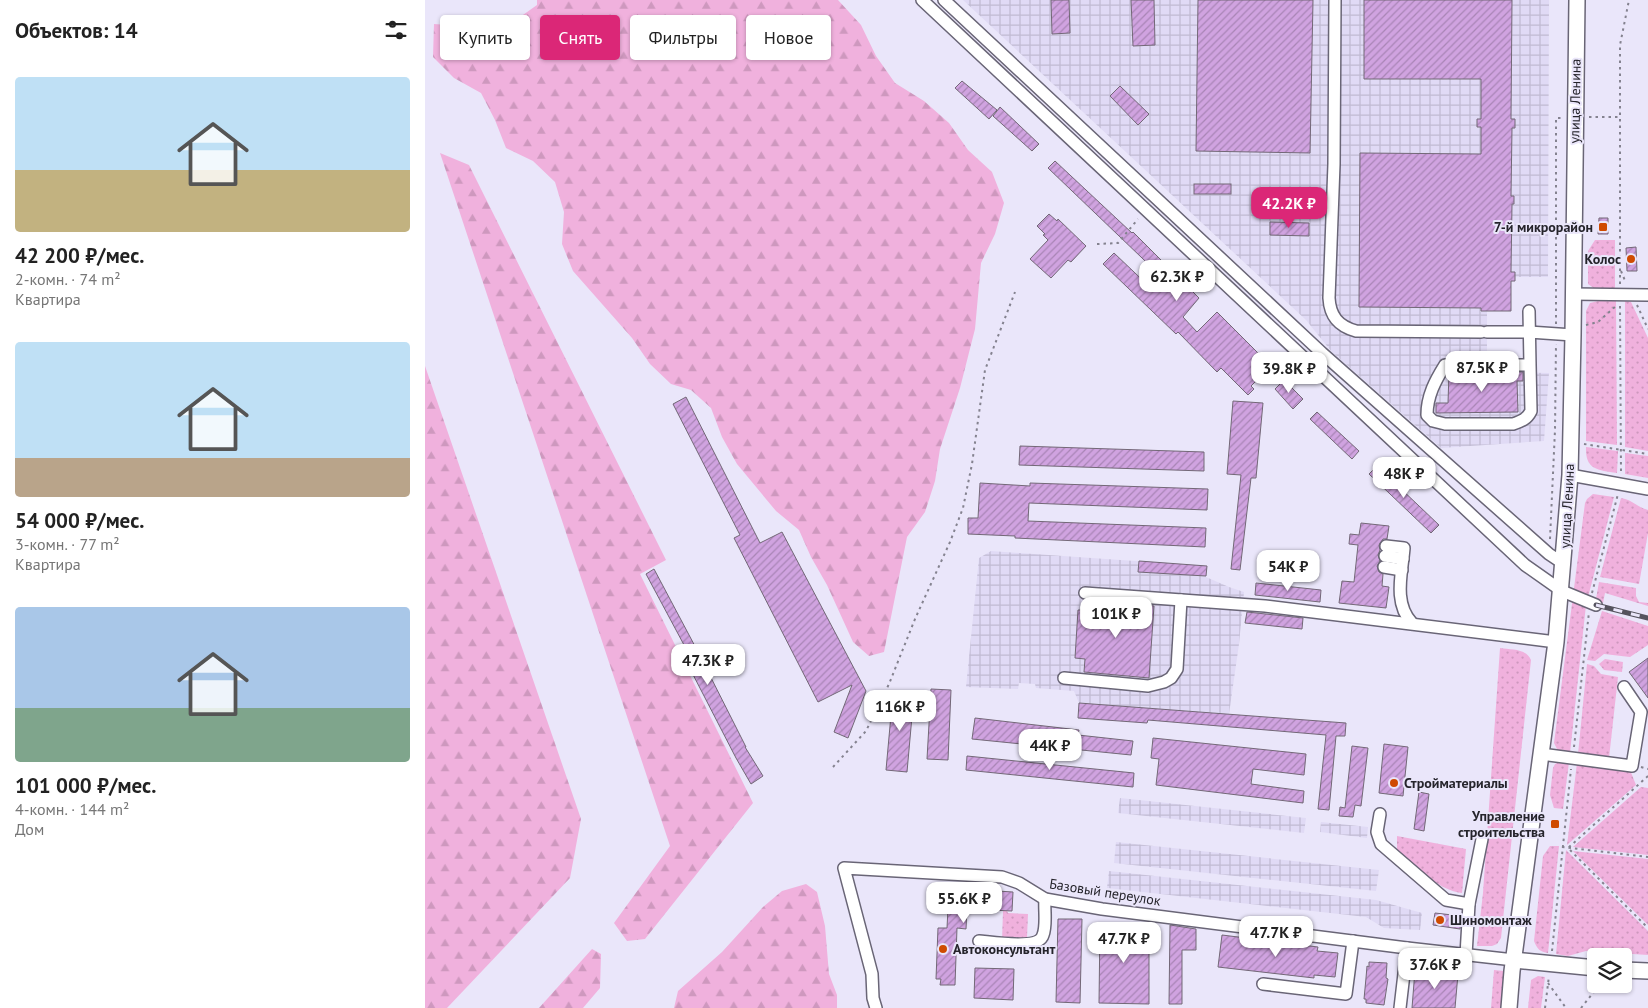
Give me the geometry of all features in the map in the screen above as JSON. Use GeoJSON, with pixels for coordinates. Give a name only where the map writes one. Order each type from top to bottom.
{"type":"FeatureCollection","features":[{"type":"Feature","properties":{"kind":"main road","name":"улица Ленина"},"geometry":{"type":"LineString","coordinates":[[1509,1008],[1556,642],[1564,564],[1571,442],[1577,0]]}},
{"type":"Feature","properties":{"kind":"main road"},"geometry":{"type":"LineString","coordinates":[[1514,960],[1587,967]]}},
{"type":"Feature","properties":{"kind":"main road"},"geometry":{"type":"LineString","coordinates":[[1632,970],[1648,971]]}},
{"type":"Feature","properties":{"kind":"street"},"geometry":{"type":"LineString","coordinates":[[922,0],[1518,559],[1561,591],[1597,605]]}},
{"type":"Feature","properties":{"kind":"street"},"geometry":{"type":"LineString","coordinates":[[945,0],[1322,353],[1549,554],[1564,564]]}},
{"type":"Feature","properties":{"kind":"street"},"geometry":{"type":"LineString","coordinates":[[1335,0],[1334,164],[1329,298],[1332,315],[1340,324],[1356,331],[1529,332],[1556,335],[1573,330]]}},
{"type":"Feature","properties":{"kind":"street"},"geometry":{"type":"LineString","coordinates":[[1573,294],[1648,295]]}},
{"type":"Feature","properties":{"kind":"street"},"geometry":{"type":"LineString","coordinates":[[1529,311],[1531,411],[1528,416],[1522,421],[1513,424],[1445,424],[1433,421],[1427,415],[1427,400],[1445,365],[1530,365]]}},
{"type":"Feature","properties":{"kind":"street"},"geometry":{"type":"LineString","coordinates":[[1570,475],[1648,489]]}},
{"type":"Feature","properties":{"kind":"street"},"geometry":{"type":"LineString","coordinates":[[1403,564],[1385,556],[1404,548],[1401,604],[1406,617],[1412,623]]}},
{"type":"Feature","properties":{"kind":"street"},"geometry":{"type":"LineString","coordinates":[[1085,592],[1265,606],[1556,642]]}},
{"type":"Feature","properties":{"kind":"street"},"geometry":{"type":"LineString","coordinates":[[1064,678],[1148,686],[1171,678],[1177,669],[1181,600]]}},
{"type":"Feature","properties":{"kind":"street"},"geometry":{"type":"LineString","coordinates":[[1541,754],[1632,766],[1641,712],[1624,688]]}},
{"type":"Feature","properties":{"kind":"street"},"geometry":{"type":"LineString","coordinates":[[1380,814],[1377,832],[1381,844],[1446,900],[1469,904]]}},
{"type":"Feature","properties":{"kind":"street"},"geometry":{"type":"LineString","coordinates":[[1466,955],[1469,904],[1482,839]]}},
{"type":"Feature","properties":{"kind":"street","name":"Базовый переулок"},"geometry":{"type":"LineString","coordinates":[[875,1008],[872,974],[844,868],[1002,877],[1019,882],[1045,899],[1111,910],[1514,960]]}},
{"type":"Feature","properties":{"kind":"street"},"geometry":{"type":"LineString","coordinates":[[979,941],[1030,944],[1039,941],[1044,934],[1045,899]]}},
{"type":"Feature","properties":{"kind":"street"},"geometry":{"type":"LineString","coordinates":[[1263,984],[1346,994],[1353,941]]}},
{"type":"Feature","properties":{"kind":"street"},"geometry":{"type":"LineString","coordinates":[[1400,1008],[1407,948]]}},
{"type":"Feature","properties":{"kind":"path"},"geometry":{"type":"LineString","coordinates":[[1549,554],[1555,430],[1556,118],[1620,117]]}},
{"type":"Feature","properties":{"kind":"path"},"geometry":{"type":"LineString","coordinates":[[1097,244],[1118,243],[1146,210]]}},
{"type":"Feature","properties":{"kind":"path"},"geometry":{"type":"LineString","coordinates":[[833,767],[866,731],[889,684],[915,619],[950,542],[963,508],[973,464],[985,370],[1015,292]]}},
{"type":"Feature","properties":{"kind":"path"},"geometry":{"type":"LineString","coordinates":[[1573,330],[1595,324],[1620,302]]}},
{"type":"Feature","properties":{"kind":"path"},"geometry":{"type":"LineString","coordinates":[[1571,442],[1648,454]]}},
{"type":"Feature","properties":{"kind":"path"},"geometry":{"type":"LineString","coordinates":[[1568,848],[1648,776]]}},
{"type":"Feature","properties":{"kind":"path"},"geometry":{"type":"LineString","coordinates":[[1562,848],[1648,857]]}},
{"type":"Feature","properties":{"kind":"path"},"geometry":{"type":"LineString","coordinates":[[1568,848],[1648,928]]}},
{"type":"Feature","properties":{"kind":"path"},"geometry":{"type":"LineString","coordinates":[[1545,1008],[1549,974]]}},
{"type":"Feature","properties":{"kind":"path"},"geometry":{"type":"LineString","coordinates":[[1548,983],[1566,1008]]}},
{"type":"Feature","properties":{"kind":"path"},"geometry":{"type":"LineString","coordinates":[[1581,1008],[1593,993]]}},
{"type":"Feature","properties":{"kind":"shaded area"},"geometry":{"type":"Polygon","coordinates":[[[963,0],[1549,0],[1548,277],[1515,277],[1515,281],[1511,282],[1511,311],[1487,311],[1487,372],[1549,373],[1544,441],[1441,448],[1331,351],[1306,320],[963,0]]]}},
{"type":"Feature","properties":{"kind":"shaded area"},"geometry":{"type":"Polygon","coordinates":[[[991,551],[1207,566],[1206,577],[1244,592],[1229,714],[1079,703],[1074,691],[1036,688],[1035,684],[1019,683],[1018,689],[966,687],[979,558],[991,551]]]}},
{"type":"Feature","properties":{"kind":"shaded area"},"geometry":{"type":"Polygon","coordinates":[[[1120,798],[1306,818],[1304,833],[1118,813],[1120,798]]]}},
{"type":"Feature","properties":{"kind":"shaded area"},"geometry":{"type":"Polygon","coordinates":[[[1321,822],[1368,827],[1367,838],[1320,832],[1321,822]]]}},
{"type":"Feature","properties":{"kind":"shaded area"},"geometry":{"type":"Polygon","coordinates":[[[1116,842],[1379,870],[1376,891],[1114,863],[1116,842]]]}},
{"type":"Feature","properties":{"kind":"shaded area"},"geometry":{"type":"Polygon","coordinates":[[[1109,871],[1376,900],[1422,913],[1420,930],[1384,928],[1366,917],[1107,888],[1109,871]]]}},
{"type":"Feature","properties":{"kind":"green space"},"geometry":{"type":"Polygon","coordinates":[[[537,0],[838,0],[861,25],[876,56],[895,83],[924,101],[949,123],[968,150],[992,172],[1004,203],[995,234],[981,263],[975,329],[960,388],[940,449],[935,481],[925,512],[907,537],[884,652],[869,656],[853,642],[799,530],[776,511],[737,464],[722,437],[711,408],[691,390],[671,384],[650,364],[632,338],[573,271],[562,244],[564,212],[555,182],[533,161],[506,148],[495,120],[481,93],[454,78],[433,57],[434,24],[440,24],[440,60],[530,60],[530,15],[523,15],[537,5],[537,0]]]}},
{"type":"Feature","properties":{"kind":"green space"},"geometry":{"type":"Polygon","coordinates":[[[440,153],[469,165],[666,560],[640,574],[753,803],[645,939],[627,941],[614,923],[670,846],[440,153]]]}},
{"type":"Feature","properties":{"kind":"green space"},"geometry":{"type":"Polygon","coordinates":[[[1595,240],[1615,240],[1615,289],[1595,289],[1588,284],[1588,251],[1595,240]]]}},
{"type":"Feature","properties":{"kind":"green space"},"geometry":{"type":"Polygon","coordinates":[[[1616,301],[1617,445],[1586,441],[1586,311],[1590,303],[1616,301]]]}},
{"type":"Feature","properties":{"kind":"green space"},"geometry":{"type":"Polygon","coordinates":[[[1625,301],[1631,302],[1648,338],[1648,451],[1625,447],[1625,301]]]}},
{"type":"Feature","properties":{"kind":"green space"},"geometry":{"type":"Polygon","coordinates":[[[425,366],[581,819],[570,878],[447,1008],[425,1008],[425,366]]]}},
{"type":"Feature","properties":{"kind":"green space"},"geometry":{"type":"Polygon","coordinates":[[[1586,447],[1618,451],[1617,473],[1599,470],[1590,465],[1586,455],[1586,447]]]}},
{"type":"Feature","properties":{"kind":"green space"},"geometry":{"type":"Polygon","coordinates":[[[1625,453],[1648,456],[1648,478],[1625,474],[1625,453]]]}},
{"type":"Feature","properties":{"kind":"green space"},"geometry":{"type":"Polygon","coordinates":[[[1593,494],[1614,497],[1586,605],[1570,753],[1558,751],[1554,743],[1585,503],[1593,494]]]}},
{"type":"Feature","properties":{"kind":"green space"},"geometry":{"type":"Polygon","coordinates":[[[1621,498],[1648,510],[1648,533],[1639,584],[1600,577],[1621,498]]]}},
{"type":"Feature","properties":{"kind":"green space"},"geometry":{"type":"Polygon","coordinates":[[[1599,582],[1636,588],[1636,596],[1639,602],[1648,603],[1648,606],[1605,593],[1603,603],[1596,599],[1599,582]]]}},
{"type":"Feature","properties":{"kind":"green space"},"geometry":{"type":"Polygon","coordinates":[[[1602,611],[1648,626],[1648,645],[1630,657],[1604,654],[1595,661],[1587,660],[1602,611]]]}},
{"type":"Feature","properties":{"kind":"green space"},"geometry":{"type":"Polygon","coordinates":[[[1500,648],[1522,651],[1531,660],[1501,938],[1497,944],[1492,946],[1477,946],[1483,893],[1500,648]]]}},
{"type":"Feature","properties":{"kind":"green space"},"geometry":{"type":"Polygon","coordinates":[[[1605,659],[1623,662],[1622,672],[1604,670],[1599,664],[1605,659]]]}},
{"type":"Feature","properties":{"kind":"green space"},"geometry":{"type":"Polygon","coordinates":[[[1587,664],[1594,666],[1601,674],[1618,677],[1609,758],[1578,754],[1587,664]]]}},
{"type":"Feature","properties":{"kind":"green space"},"geometry":{"type":"Polygon","coordinates":[[[1561,761],[1569,762],[1563,809],[1554,808],[1550,795],[1553,768],[1555,764],[1561,761]]]}},
{"type":"Feature","properties":{"kind":"green space"},"geometry":{"type":"Polygon","coordinates":[[[1577,763],[1630,770],[1636,785],[1567,845],[1577,763]]]}},
{"type":"Feature","properties":{"kind":"green space"},"geometry":{"type":"Polygon","coordinates":[[[1641,787],[1648,788],[1648,855],[1573,847],[1641,787]]]}},
{"type":"Feature","properties":{"kind":"green space"},"geometry":{"type":"Polygon","coordinates":[[[1397,836],[1466,849],[1462,893],[1444,887],[1419,870],[1397,850],[1397,836]]]}},
{"type":"Feature","properties":{"kind":"green space"},"geometry":{"type":"Polygon","coordinates":[[[1550,846],[1559,846],[1548,953],[1539,950],[1534,941],[1543,856],[1550,846]]]}},
{"type":"Feature","properties":{"kind":"green space"},"geometry":{"type":"Polygon","coordinates":[[[1566,850],[1648,931],[1648,955],[1632,954],[1632,948],[1587,948],[1587,951],[1568,956],[1556,954],[1566,850]]]}},
{"type":"Feature","properties":{"kind":"green space"},"geometry":{"type":"Polygon","coordinates":[[[1573,851],[1648,859],[1648,925],[1573,851]]]}},
{"type":"Feature","properties":{"kind":"green space"},"geometry":{"type":"Polygon","coordinates":[[[806,884],[817,892],[825,926],[829,974],[837,995],[837,1008],[674,1008],[678,991],[722,952],[763,907],[782,891],[806,884]]]}},
{"type":"Feature","properties":{"kind":"green space"},"geometry":{"type":"Polygon","coordinates":[[[1003,911],[1028,914],[1027,937],[1025,941],[1002,941],[1003,911]]]}},
{"type":"Feature","properties":{"kind":"green space"},"geometry":{"type":"Polygon","coordinates":[[[592,949],[601,954],[600,988],[583,1008],[539,1008],[592,949]]]}},
{"type":"Feature","properties":{"kind":"green space"},"geometry":{"type":"Polygon","coordinates":[[[1494,970],[1504,971],[1507,974],[1503,1008],[1491,1008],[1494,970]]]}},
{"type":"Feature","properties":{"kind":"green space"},"geometry":{"type":"Polygon","coordinates":[[[1538,976],[1545,977],[1541,1008],[1528,1008],[1531,980],[1538,976]]]}},
{"type":"Feature","properties":{"kind":"building"},"geometry":{"type":"Polygon","coordinates":[[[1051,0],[1069,0],[1070,33],[1052,34],[1051,0]]]}},
{"type":"Feature","properties":{"kind":"building"},"geometry":{"type":"Polygon","coordinates":[[[1131,0],[1154,0],[1155,45],[1133,46],[1131,0]]]}},
{"type":"Feature","properties":{"kind":"building"},"geometry":{"type":"Polygon","coordinates":[[[1198,0],[1313,0],[1310,153],[1196,151],[1198,0]]]}},
{"type":"Feature","properties":{"kind":"building"},"geometry":{"type":"Polygon","coordinates":[[[1364,0],[1512,0],[1511,119],[1515,119],[1515,128],[1512,128],[1511,196],[1514,196],[1514,204],[1512,204],[1511,272],[1515,272],[1515,281],[1511,281],[1511,311],[1481,311],[1481,308],[1359,307],[1360,153],[1481,154],[1481,127],[1477,127],[1477,119],[1481,119],[1481,79],[1364,79],[1364,0]]]}},
{"type":"Feature","properties":{"kind":"building"},"geometry":{"type":"Polygon","coordinates":[[[962,81],[997,110],[989,119],[955,88],[962,81]]]}},
{"type":"Feature","properties":{"kind":"building"},"geometry":{"type":"Polygon","coordinates":[[[1120,86],[1149,114],[1138,125],[1110,96],[1120,86]]]}},
{"type":"Feature","properties":{"kind":"building"},"geometry":{"type":"Polygon","coordinates":[[[1000,107],[1039,144],[1032,151],[993,116],[1000,107]]]}},
{"type":"Feature","properties":{"kind":"building"},"geometry":{"type":"Polygon","coordinates":[[[1055,161],[1133,232],[1199,298],[1183,317],[1197,332],[1217,312],[1271,366],[1251,386],[1254,389],[1248,395],[1221,368],[1217,372],[1178,332],[1176,334],[1103,264],[1114,253],[1154,291],[1165,280],[1048,168],[1055,161]]]}},
{"type":"Feature","properties":{"kind":"building"},"geometry":{"type":"Polygon","coordinates":[[[1194,184],[1231,184],[1231,194],[1194,194],[1194,184]]]}},
{"type":"Feature","properties":{"kind":"building"},"geometry":{"type":"Polygon","coordinates":[[[1049,214],[1057,221],[1058,219],[1086,246],[1071,262],[1068,260],[1051,278],[1030,259],[1048,240],[1037,226],[1049,214]]]}},
{"type":"Feature","properties":{"kind":"building"},"geometry":{"type":"Polygon","coordinates":[[[1599,218],[1608,218],[1608,234],[1598,234],[1599,218]]]}},
{"type":"Feature","properties":{"kind":"building"},"geometry":{"type":"Polygon","coordinates":[[[1270,222],[1309,223],[1309,236],[1270,235],[1270,222]]]}},
{"type":"Feature","properties":{"kind":"building"},"geometry":{"type":"Polygon","coordinates":[[[1636,247],[1637,271],[1627,271],[1626,248],[1636,247]]]}},
{"type":"Feature","properties":{"kind":"building"},"geometry":{"type":"Polygon","coordinates":[[[1449,372],[1523,372],[1523,381],[1517,381],[1518,412],[1436,413],[1436,403],[1448,403],[1449,372]]]}},
{"type":"Feature","properties":{"kind":"building"},"geometry":{"type":"Polygon","coordinates":[[[1284,380],[1303,399],[1293,409],[1275,389],[1284,380]]]}},
{"type":"Feature","properties":{"kind":"building"},"geometry":{"type":"Polygon","coordinates":[[[686,397],[760,543],[782,532],[866,691],[848,738],[834,732],[852,685],[818,702],[734,538],[740,535],[673,404],[686,397]]]}},
{"type":"Feature","properties":{"kind":"building"},"geometry":{"type":"Polygon","coordinates":[[[1233,401],[1263,403],[1256,478],[1251,478],[1240,570],[1231,569],[1241,475],[1227,474],[1233,401]]]}},
{"type":"Feature","properties":{"kind":"building"},"geometry":{"type":"Polygon","coordinates":[[[1317,412],[1359,451],[1352,459],[1310,419],[1317,412]]]}},
{"type":"Feature","properties":{"kind":"building"},"geometry":{"type":"Polygon","coordinates":[[[1020,446],[1204,452],[1204,471],[1019,465],[1020,446]]]}},
{"type":"Feature","properties":{"kind":"building"},"geometry":{"type":"Polygon","coordinates":[[[1377,466],[1439,525],[1431,533],[1369,474],[1377,466]]]}},
{"type":"Feature","properties":{"kind":"building"},"geometry":{"type":"Polygon","coordinates":[[[980,483],[1030,486],[1030,483],[1208,489],[1207,510],[1029,503],[1028,521],[1206,528],[1205,547],[968,534],[968,518],[978,518],[980,483]]]}},
{"type":"Feature","properties":{"kind":"building"},"geometry":{"type":"Polygon","coordinates":[[[1361,523],[1389,526],[1387,539],[1383,539],[1379,545],[1378,555],[1380,561],[1377,566],[1379,572],[1383,574],[1382,586],[1389,587],[1386,608],[1339,603],[1342,581],[1354,582],[1358,545],[1349,544],[1350,534],[1359,535],[1361,523]]]}},
{"type":"Feature","properties":{"kind":"building"},"geometry":{"type":"Polygon","coordinates":[[[1139,561],[1207,566],[1206,576],[1138,572],[1139,561]]]}},
{"type":"Feature","properties":{"kind":"building"},"geometry":{"type":"Polygon","coordinates":[[[654,569],[745,747],[763,776],[751,784],[686,661],[691,658],[646,574],[654,569]]]}},
{"type":"Feature","properties":{"kind":"building"},"geometry":{"type":"Polygon","coordinates":[[[1256,583],[1321,590],[1320,602],[1255,595],[1256,583]]]}},
{"type":"Feature","properties":{"kind":"building"},"geometry":{"type":"Polygon","coordinates":[[[1090,601],[1154,606],[1149,678],[1084,672],[1085,659],[1075,658],[1078,610],[1089,610],[1090,601]]]}},
{"type":"Feature","properties":{"kind":"building"},"geometry":{"type":"Polygon","coordinates":[[[1247,612],[1303,618],[1302,629],[1245,623],[1247,612]]]}},
{"type":"Feature","properties":{"kind":"building"},"geometry":{"type":"Polygon","coordinates":[[[1648,658],[1648,698],[1629,672],[1648,658]]]}},
{"type":"Feature","properties":{"kind":"building"},"geometry":{"type":"Polygon","coordinates":[[[931,689],[951,690],[948,760],[927,759],[931,689]]]}},
{"type":"Feature","properties":{"kind":"building"},"geometry":{"type":"Polygon","coordinates":[[[893,693],[914,694],[907,772],[886,770],[893,693]]]}},
{"type":"Feature","properties":{"kind":"building"},"geometry":{"type":"Polygon","coordinates":[[[1079,703],[1346,723],[1345,736],[1336,736],[1329,810],[1318,809],[1326,735],[1148,720],[1147,723],[1078,718],[1079,703]]]}},
{"type":"Feature","properties":{"kind":"building"},"geometry":{"type":"Polygon","coordinates":[[[975,718],[1079,730],[1078,735],[1133,741],[1131,755],[972,739],[975,718]]]}},
{"type":"Feature","properties":{"kind":"building"},"geometry":{"type":"Polygon","coordinates":[[[1153,738],[1306,754],[1304,775],[1253,769],[1251,784],[1304,791],[1303,803],[1156,785],[1159,759],[1151,758],[1153,738]]]}},
{"type":"Feature","properties":{"kind":"building"},"geometry":{"type":"Polygon","coordinates":[[[1384,744],[1408,747],[1403,796],[1379,793],[1384,744]]]}},
{"type":"Feature","properties":{"kind":"building"},"geometry":{"type":"Polygon","coordinates":[[[1352,746],[1368,748],[1361,806],[1355,805],[1353,817],[1339,816],[1340,807],[1345,808],[1352,746]]]}},
{"type":"Feature","properties":{"kind":"building"},"geometry":{"type":"Polygon","coordinates":[[[967,756],[1134,773],[1133,787],[966,770],[967,756]]]}},
{"type":"Feature","properties":{"kind":"building"},"geometry":{"type":"Polygon","coordinates":[[[1419,792],[1429,794],[1424,831],[1414,829],[1419,792]]]}},
{"type":"Feature","properties":{"kind":"building"},"geometry":{"type":"Polygon","coordinates":[[[949,888],[1013,892],[1012,911],[967,909],[966,929],[957,928],[955,985],[940,985],[941,979],[936,979],[938,928],[947,928],[949,888]]]}},
{"type":"Feature","properties":{"kind":"building"},"geometry":{"type":"Polygon","coordinates":[[[1435,913],[1461,916],[1460,929],[1433,925],[1435,913]]]}},
{"type":"Feature","properties":{"kind":"building"},"geometry":{"type":"Polygon","coordinates":[[[1058,919],[1082,919],[1080,1003],[1056,1002],[1058,919]]]}},
{"type":"Feature","properties":{"kind":"building"},"geometry":{"type":"Polygon","coordinates":[[[1100,924],[1149,926],[1149,1004],[1099,1003],[1100,924]]]}},
{"type":"Feature","properties":{"kind":"building"},"geometry":{"type":"Polygon","coordinates":[[[1170,925],[1196,929],[1196,950],[1182,950],[1182,1004],[1169,1004],[1170,925]]]}},
{"type":"Feature","properties":{"kind":"building"},"geometry":{"type":"Polygon","coordinates":[[[1222,935],[1318,947],[1317,951],[1338,953],[1335,977],[1314,975],[1314,978],[1218,967],[1222,935]]]}},
{"type":"Feature","properties":{"kind":"building"},"geometry":{"type":"Polygon","coordinates":[[[1369,962],[1387,963],[1386,978],[1388,979],[1384,1005],[1366,1003],[1366,999],[1364,999],[1369,962]]]}},
{"type":"Feature","properties":{"kind":"building"},"geometry":{"type":"Polygon","coordinates":[[[975,968],[1014,969],[1013,1000],[974,998],[975,968]]]}},
{"type":"Feature","properties":{"kind":"building"},"geometry":{"type":"Polygon","coordinates":[[[1415,970],[1458,974],[1455,1008],[1412,1008],[1415,970]]]}},
{"type":"Feature","properties":{"kind":"railway"},"geometry":{"type":"LineString","coordinates":[[1596,605],[1648,618]]}},
{"type":"Feature","properties":{"kind":"place","name":"7-й микрорайон"},"geometry":{"type":"Point","coordinates":[1603,227]}},
{"type":"Feature","properties":{"kind":"place","name":"Колос"},"geometry":{"type":"Point","coordinates":[1631,259]}},
{"type":"Feature","properties":{"kind":"place","name":"Стройматериалы"},"geometry":{"type":"Point","coordinates":[1394,783]}},
{"type":"Feature","properties":{"kind":"place","name":"Управление строительства"},"geometry":{"type":"Point","coordinates":[1555,824]}},
{"type":"Feature","properties":{"kind":"place","name":"Шиномонтаж"},"geometry":{"type":"Point","coordinates":[1440,920]}},
{"type":"Feature","properties":{"kind":"place","name":"Автоконсультант"},"geometry":{"type":"Point","coordinates":[943,949]}}]}
